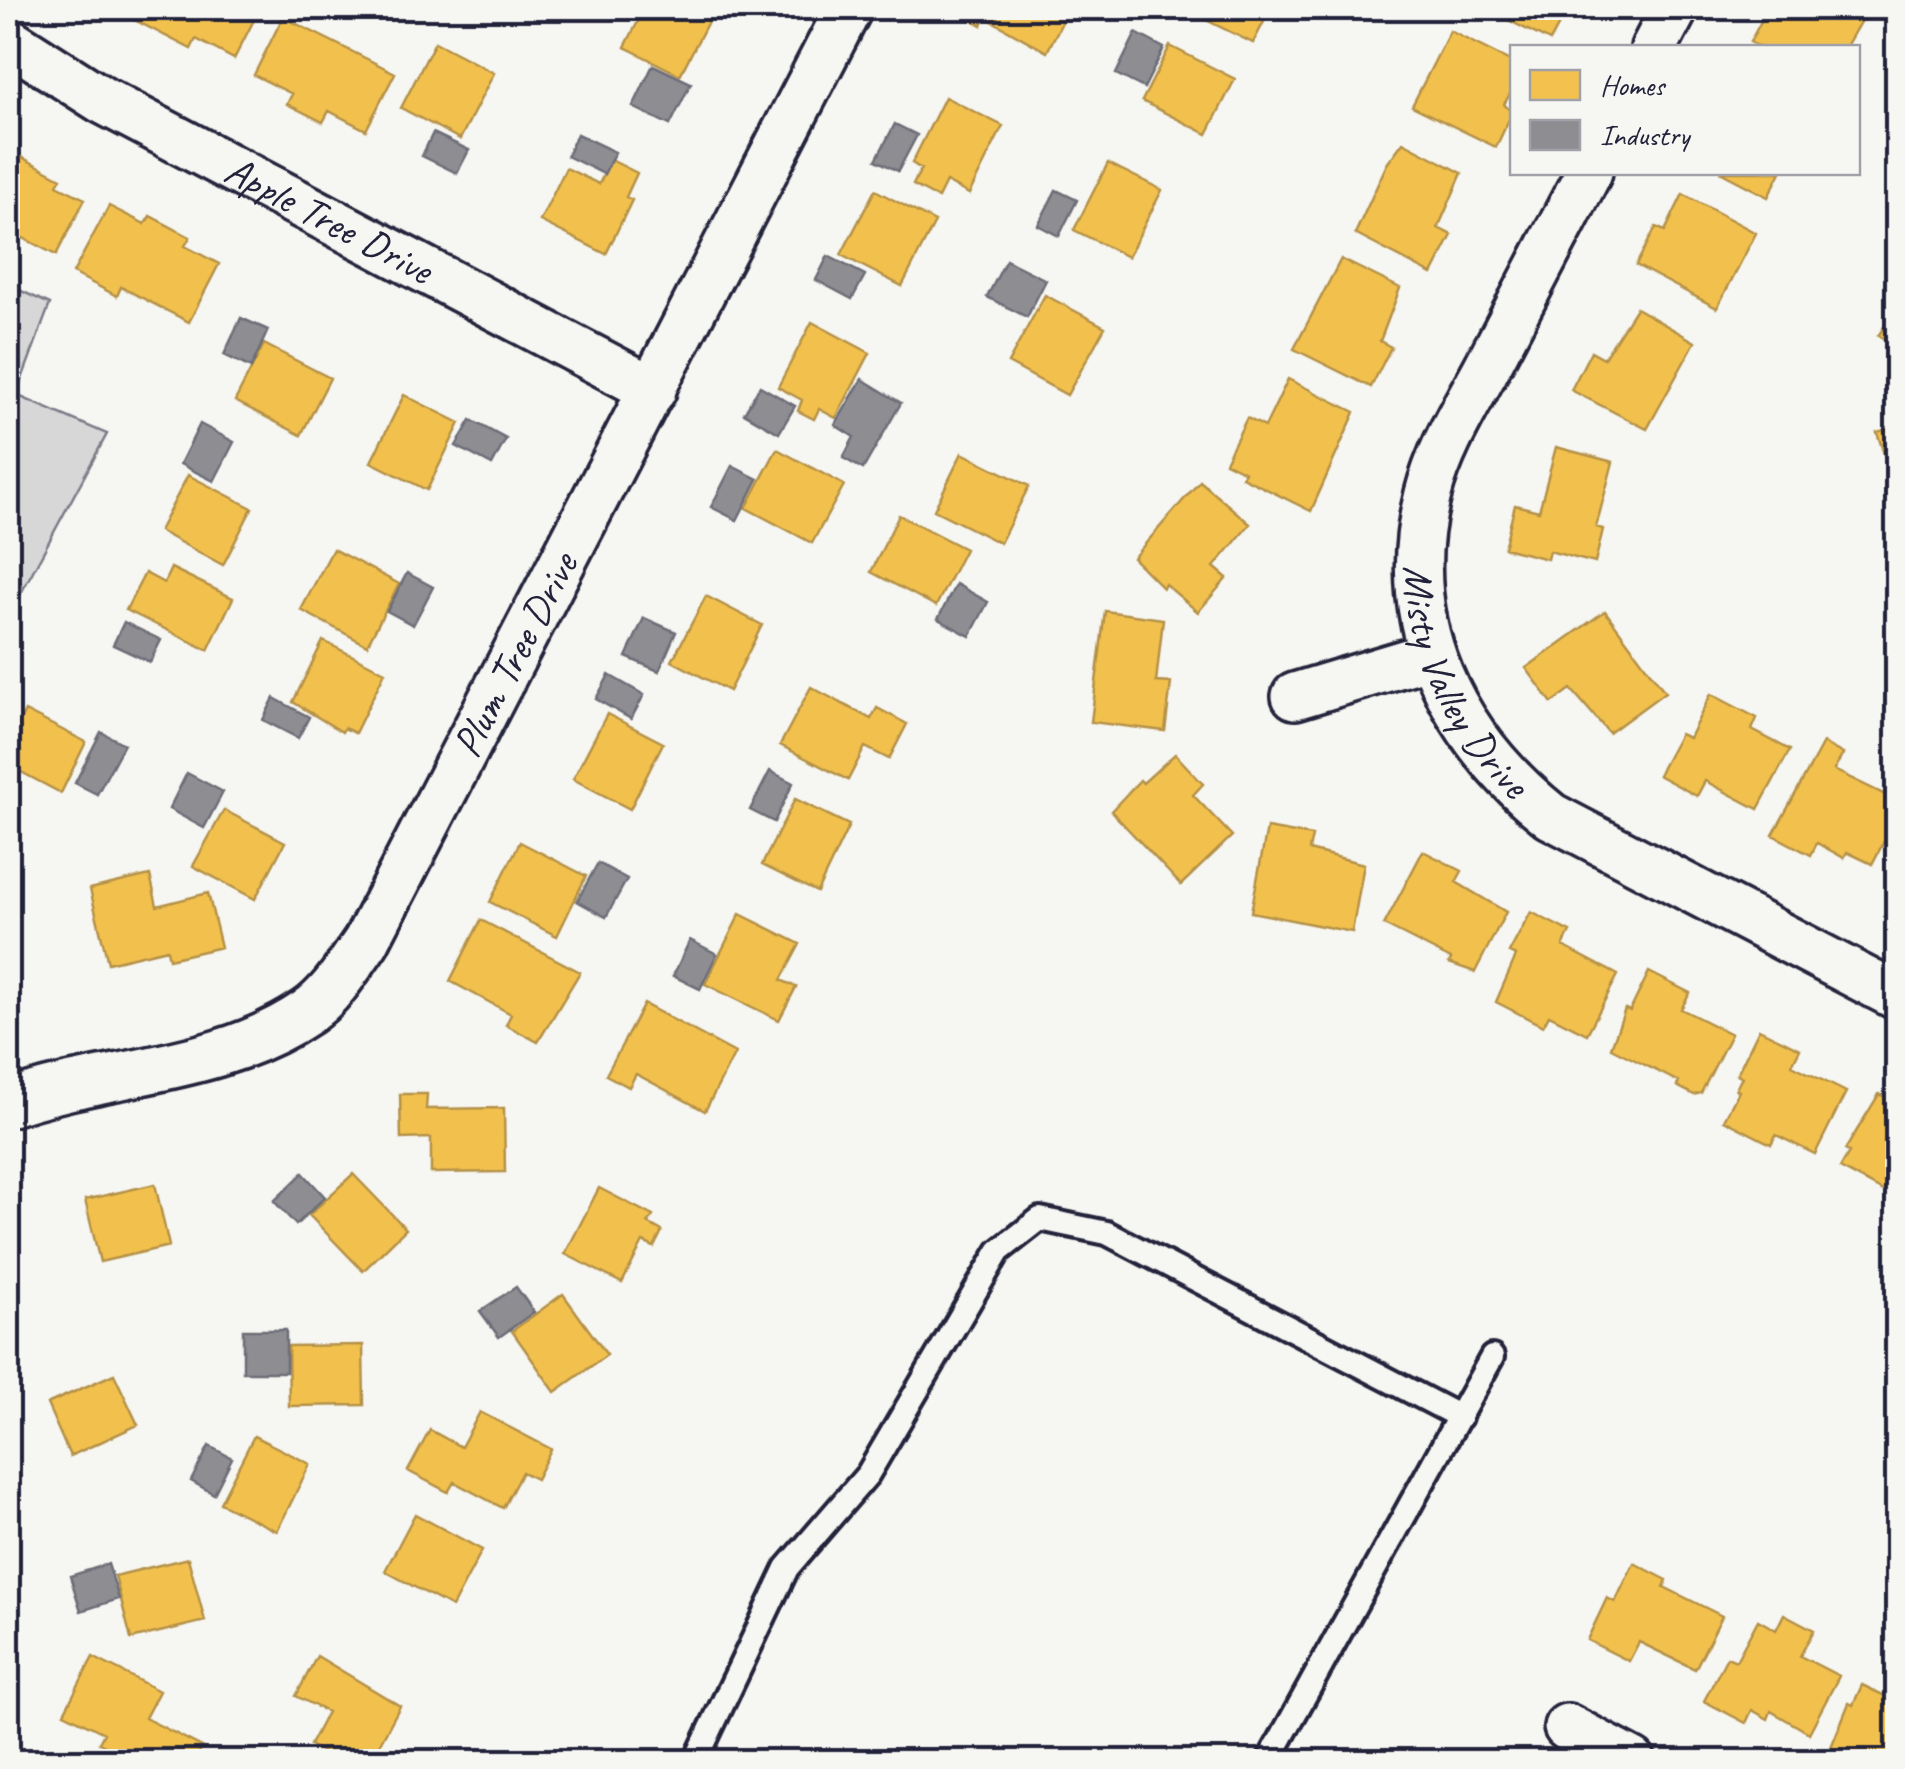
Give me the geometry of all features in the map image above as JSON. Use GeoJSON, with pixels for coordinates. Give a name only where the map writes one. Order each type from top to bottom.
{"type":"FeatureCollection","features":[{"type":"Feature","properties":{"kind":"street","name":"Plum Tree Drive"},"geometry":{"type":"LineString","coordinates":[[8,1104],[243,1044],[309,1011],[340,979],[366,942],[848,8]]}},
{"type":"Feature","properties":{"kind":"street"},"geometry":{"type":"LineString","coordinates":[[1656,45],[1675,8]]}},
{"type":"Feature","properties":{"kind":"street","name":"Apple Tree Drive"},"geometry":{"type":"LineString","coordinates":[[8,40],[102,100],[652,390]]}},
{"type":"Feature","properties":{"kind":"street","name":"Misty Valley Drive"},"geometry":{"type":"LineString","coordinates":[[1587,175],[1456,427],[1428,492],[1419,550],[1421,607],[1431,655],[1475,742],[1510,784],[1551,816],[1898,997]]}},
{"type":"Feature","properties":{"kind":"street"},"geometry":{"type":"LineString","coordinates":[[1295,696],[1431,655]]}},
{"type":"Feature","properties":{"kind":"street"},"geometry":{"type":"LineString","coordinates":[[1567,1727],[1633,1762]]}},
{"type":"Feature","properties":{"kind":"lane"},"geometry":{"type":"LineString","coordinates":[[694,1762],[787,1568],[868,1474],[999,1250],[1040,1219],[1107,1233],[1460,1417]]}},
{"type":"Feature","properties":{"kind":"lane"},"geometry":{"type":"LineString","coordinates":[[1268,1762],[1492,1357]]}},
{"type":"Feature","properties":{"kind":"shaded area"},"geometry":{"type":"Polygon","coordinates":[[[8,285],[50,304],[16,395],[107,434],[13,608],[8,605],[8,285]]]}},
{"type":"Feature","properties":{"kind":"building: Homes"},"geometry":{"type":"Polygon","coordinates":[[[260,8],[234,59],[196,39],[191,49],[117,11],[260,8]]]}},
{"type":"Feature","properties":{"kind":"building: Homes"},"geometry":{"type":"Polygon","coordinates":[[[645,8],[715,8],[680,75],[625,47],[645,8]]]}},
{"type":"Feature","properties":{"kind":"building: Homes"},"geometry":{"type":"Polygon","coordinates":[[[962,8],[1069,8],[1047,52],[985,17],[982,25],[959,13],[962,8]]]}},
{"type":"Feature","properties":{"kind":"building: Homes"},"geometry":{"type":"Polygon","coordinates":[[[1200,8],[1271,8],[1253,43],[1196,15],[1200,8]]]}},
{"type":"Feature","properties":{"kind":"building: Homes"},"geometry":{"type":"Polygon","coordinates":[[[1484,8],[1568,8],[1550,41],[1484,8]]]}},
{"type":"Feature","properties":{"kind":"building: Homes"},"geometry":{"type":"Polygon","coordinates":[[[1768,8],[1868,8],[1847,45],[1750,42],[1768,8]]]}},
{"type":"Feature","properties":{"kind":"building: Homes"},"geometry":{"type":"Polygon","coordinates":[[[283,17],[395,73],[366,130],[329,111],[323,122],[287,104],[292,94],[254,75],[283,17]]]}},
{"type":"Feature","properties":{"kind":"building: Homes"},"geometry":{"type":"Polygon","coordinates":[[[1450,31],[1510,61],[1510,94],[1504,104],[1510,117],[1496,147],[1412,106],[1450,31]]]}},
{"type":"Feature","properties":{"kind":"building: Homes"},"geometry":{"type":"Polygon","coordinates":[[[435,42],[494,73],[460,139],[401,108],[435,42]]]}},
{"type":"Feature","properties":{"kind":"building: Homes"},"geometry":{"type":"Polygon","coordinates":[[[1170,46],[1235,79],[1207,134],[1142,101],[1170,46]]]}},
{"type":"Feature","properties":{"kind":"building: Homes"},"geometry":{"type":"Polygon","coordinates":[[[945,97],[1003,126],[969,194],[946,182],[938,198],[913,185],[921,169],[912,163],[945,97]]]}},
{"type":"Feature","properties":{"kind":"building: Homes"},"geometry":{"type":"Polygon","coordinates":[[[1403,142],[1462,173],[1438,228],[1452,235],[1432,274],[1355,234],[1387,164],[1403,142]]]}},
{"type":"Feature","properties":{"kind":"building: Homes"},"geometry":{"type":"Polygon","coordinates":[[[10,151],[61,178],[57,185],[85,199],[56,255],[8,230],[10,151]]]}},
{"type":"Feature","properties":{"kind":"building: Homes"},"geometry":{"type":"Polygon","coordinates":[[[611,160],[637,173],[626,197],[632,200],[606,254],[540,221],[566,168],[599,184],[611,160]]]}},
{"type":"Feature","properties":{"kind":"building: Homes"},"geometry":{"type":"Polygon","coordinates":[[[1108,163],[1162,190],[1128,257],[1074,230],[1108,163]]]}},
{"type":"Feature","properties":{"kind":"building: Homes"},"geometry":{"type":"Polygon","coordinates":[[[1726,175],[1779,175],[1768,197],[1726,175]]]}},
{"type":"Feature","properties":{"kind":"building: Homes"},"geometry":{"type":"Polygon","coordinates":[[[875,190],[935,222],[902,286],[841,255],[875,190]]]}},
{"type":"Feature","properties":{"kind":"building: Homes"},"geometry":{"type":"Polygon","coordinates":[[[1683,194],[1756,233],[1717,308],[1636,265],[1656,227],[1665,231],[1683,194]]]}},
{"type":"Feature","properties":{"kind":"building: Homes"},"geometry":{"type":"Polygon","coordinates":[[[109,206],[145,224],[150,216],[190,237],[185,246],[219,264],[189,322],[121,287],[117,296],[73,273],[109,206]]]}},
{"type":"Feature","properties":{"kind":"building: Homes"},"geometry":{"type":"Polygon","coordinates":[[[1341,259],[1400,288],[1380,341],[1391,347],[1371,387],[1294,349],[1341,259]]]}},
{"type":"Feature","properties":{"kind":"building: Homes"},"geometry":{"type":"Polygon","coordinates":[[[1045,295],[1105,327],[1067,395],[1008,363],[1045,295]]]}},
{"type":"Feature","properties":{"kind":"building: Homes"},"geometry":{"type":"Polygon","coordinates":[[[1898,306],[1898,349],[1878,336],[1898,306]]]}},
{"type":"Feature","properties":{"kind":"building: Homes"},"geometry":{"type":"Polygon","coordinates":[[[1636,308],[1695,342],[1647,429],[1571,390],[1591,351],[1604,358],[1636,308]]]}},
{"type":"Feature","properties":{"kind":"building: Homes"},"geometry":{"type":"Polygon","coordinates":[[[812,322],[870,353],[836,418],[819,409],[814,419],[798,411],[802,400],[778,387],[812,322]]]}},
{"type":"Feature","properties":{"kind":"building: Homes"},"geometry":{"type":"Polygon","coordinates":[[[264,344],[330,378],[301,435],[235,401],[264,344]]]}},
{"type":"Feature","properties":{"kind":"building: Homes"},"geometry":{"type":"Polygon","coordinates":[[[1288,379],[1355,412],[1311,511],[1242,477],[1245,472],[1225,462],[1247,418],[1265,427],[1288,379]]]}},
{"type":"Feature","properties":{"kind":"building: Homes"},"geometry":{"type":"Polygon","coordinates":[[[404,395],[460,423],[427,490],[371,462],[404,395]]]}},
{"type":"Feature","properties":{"kind":"building: Homes"},"geometry":{"type":"Polygon","coordinates":[[[1898,426],[1898,498],[1877,432],[1898,426]]]}},
{"type":"Feature","properties":{"kind":"building: Homes"},"geometry":{"type":"Polygon","coordinates":[[[1556,447],[1613,462],[1596,527],[1603,529],[1595,563],[1549,551],[1547,559],[1504,548],[1515,505],[1539,511],[1556,447]]]}},
{"type":"Feature","properties":{"kind":"building: Homes"},"geometry":{"type":"Polygon","coordinates":[[[777,449],[844,485],[812,543],[746,508],[777,449]]]}},
{"type":"Feature","properties":{"kind":"building: Homes"},"geometry":{"type":"Polygon","coordinates":[[[962,453],[1029,486],[1000,543],[934,510],[962,453]]]}},
{"type":"Feature","properties":{"kind":"building: Homes"},"geometry":{"type":"Polygon","coordinates":[[[188,475],[252,508],[223,565],[159,531],[188,475]]]}},
{"type":"Feature","properties":{"kind":"building: Homes"},"geometry":{"type":"Polygon","coordinates":[[[1200,481],[1250,524],[1214,567],[1227,578],[1198,612],[1165,584],[1163,588],[1133,558],[1200,481]]]}},
{"type":"Feature","properties":{"kind":"building: Homes"},"geometry":{"type":"Polygon","coordinates":[[[899,515],[965,549],[936,606],[871,572],[899,515]]]}},
{"type":"Feature","properties":{"kind":"building: Homes"},"geometry":{"type":"Polygon","coordinates":[[[333,549],[399,584],[367,645],[301,610],[333,549]]]}},
{"type":"Feature","properties":{"kind":"building: Homes"},"geometry":{"type":"Polygon","coordinates":[[[171,568],[233,598],[208,650],[126,610],[145,573],[164,583],[171,568]]]}},
{"type":"Feature","properties":{"kind":"building: Homes"},"geometry":{"type":"Polygon","coordinates":[[[706,596],[762,625],[729,691],[672,661],[706,596]]]}},
{"type":"Feature","properties":{"kind":"building: Homes"},"geometry":{"type":"Polygon","coordinates":[[[1105,611],[1163,619],[1156,682],[1171,683],[1165,731],[1091,722],[1105,611]]]}},
{"type":"Feature","properties":{"kind":"building: Homes"},"geometry":{"type":"Polygon","coordinates":[[[1605,611],[1665,692],[1609,733],[1571,689],[1552,703],[1526,668],[1605,611]]]}},
{"type":"Feature","properties":{"kind":"building: Homes"},"geometry":{"type":"Polygon","coordinates":[[[323,641],[385,672],[355,733],[344,728],[342,732],[293,702],[323,641]]]}},
{"type":"Feature","properties":{"kind":"building: Homes"},"geometry":{"type":"Polygon","coordinates":[[[811,687],[871,719],[877,708],[907,724],[889,759],[865,747],[848,780],[780,745],[811,687]]]}},
{"type":"Feature","properties":{"kind":"building: Homes"},"geometry":{"type":"Polygon","coordinates":[[[1711,694],[1757,718],[1752,730],[1790,750],[1758,809],[1705,781],[1697,796],[1658,775],[1680,734],[1689,738],[1711,694]]]}},
{"type":"Feature","properties":{"kind":"building: Homes"},"geometry":{"type":"Polygon","coordinates":[[[25,711],[86,742],[61,793],[8,765],[8,745],[25,711]]]}},
{"type":"Feature","properties":{"kind":"building: Homes"},"geometry":{"type":"Polygon","coordinates":[[[607,714],[663,743],[630,809],[573,779],[607,714]]]}},
{"type":"Feature","properties":{"kind":"building: Homes"},"geometry":{"type":"Polygon","coordinates":[[[1823,743],[1843,754],[1834,770],[1898,801],[1898,815],[1872,864],[1847,852],[1844,858],[1817,843],[1811,855],[1773,835],[1823,743]]]}},
{"type":"Feature","properties":{"kind":"building: Homes"},"geometry":{"type":"Polygon","coordinates":[[[1175,754],[1203,784],[1193,795],[1232,836],[1181,885],[1111,811],[1140,780],[1143,783],[1175,754]]]}},
{"type":"Feature","properties":{"kind":"building: Homes"},"geometry":{"type":"Polygon","coordinates":[[[795,799],[849,825],[817,892],[762,865],[795,799]]]}},
{"type":"Feature","properties":{"kind":"building: Homes"},"geometry":{"type":"Polygon","coordinates":[[[224,810],[285,842],[255,899],[193,866],[224,810]]]}},
{"type":"Feature","properties":{"kind":"building: Homes"},"geometry":{"type":"Polygon","coordinates":[[[1267,828],[1312,836],[1309,850],[1364,864],[1352,932],[1251,912],[1267,828]]]}},
{"type":"Feature","properties":{"kind":"building: Homes"},"geometry":{"type":"Polygon","coordinates":[[[520,842],[586,876],[557,936],[490,902],[520,842]]]}},
{"type":"Feature","properties":{"kind":"building: Homes"},"geometry":{"type":"Polygon","coordinates":[[[1423,851],[1462,871],[1456,882],[1506,912],[1475,972],[1449,963],[1451,959],[1384,925],[1423,851]]]}},
{"type":"Feature","properties":{"kind":"building: Homes"},"geometry":{"type":"Polygon","coordinates":[[[150,875],[157,906],[208,893],[221,947],[169,959],[167,949],[108,963],[90,889],[150,875]]]}},
{"type":"Feature","properties":{"kind":"building: Homes"},"geometry":{"type":"Polygon","coordinates":[[[1531,912],[1570,932],[1563,946],[1618,975],[1587,1034],[1549,1015],[1543,1026],[1496,1002],[1516,956],[1509,953],[1531,912]]]}},
{"type":"Feature","properties":{"kind":"building: Homes"},"geometry":{"type":"Polygon","coordinates":[[[740,914],[800,944],[781,980],[796,987],[779,1020],[705,984],[740,914]]]}},
{"type":"Feature","properties":{"kind":"building: Homes"},"geometry":{"type":"Polygon","coordinates":[[[481,920],[580,972],[538,1042],[506,1025],[511,1014],[450,981],[481,920]]]}},
{"type":"Feature","properties":{"kind":"building: Homes"},"geometry":{"type":"Polygon","coordinates":[[[1649,972],[1690,993],[1681,1009],[1731,1034],[1701,1093],[1694,1095],[1677,1086],[1679,1082],[1611,1048],[1625,1009],[1630,1011],[1649,972]]]}},
{"type":"Feature","properties":{"kind":"building: Homes"},"geometry":{"type":"Polygon","coordinates":[[[644,1004],[735,1053],[705,1111],[636,1074],[629,1087],[606,1075],[644,1004]]]}},
{"type":"Feature","properties":{"kind":"building: Homes"},"geometry":{"type":"Polygon","coordinates":[[[1759,1029],[1800,1049],[1792,1065],[1846,1092],[1815,1154],[1776,1135],[1771,1144],[1724,1120],[1739,1091],[1736,1089],[1742,1077],[1737,1074],[1759,1029]]]}},
{"type":"Feature","properties":{"kind":"building: Homes"},"geometry":{"type":"Polygon","coordinates":[[[400,1094],[427,1094],[426,1109],[504,1108],[505,1172],[431,1173],[431,1138],[401,1139],[400,1094]]]}},
{"type":"Feature","properties":{"kind":"building: Homes"},"geometry":{"type":"Polygon","coordinates":[[[1879,1094],[1898,1103],[1898,1199],[1840,1168],[1849,1152],[1845,1150],[1879,1094]]]}},
{"type":"Feature","properties":{"kind":"building: Homes"},"geometry":{"type":"Polygon","coordinates":[[[353,1174],[406,1229],[363,1271],[309,1215],[353,1174]]]}},
{"type":"Feature","properties":{"kind":"building: Homes"},"geometry":{"type":"Polygon","coordinates":[[[155,1184],[169,1246],[100,1262],[85,1200],[155,1184]]]}},
{"type":"Feature","properties":{"kind":"building: Homes"},"geometry":{"type":"Polygon","coordinates":[[[599,1188],[653,1216],[648,1223],[662,1231],[654,1247],[643,1242],[622,1283],[565,1254],[599,1188]]]}},
{"type":"Feature","properties":{"kind":"building: Homes"},"geometry":{"type":"Polygon","coordinates":[[[563,1294],[607,1355],[555,1392],[512,1331],[563,1294]]]}},
{"type":"Feature","properties":{"kind":"building: Homes"},"geometry":{"type":"Polygon","coordinates":[[[363,1345],[364,1405],[289,1406],[288,1346],[363,1345]]]}},
{"type":"Feature","properties":{"kind":"building: Homes"},"geometry":{"type":"Polygon","coordinates":[[[114,1374],[138,1425],[70,1456],[47,1404],[114,1374]]]}},
{"type":"Feature","properties":{"kind":"building: Homes"},"geometry":{"type":"Polygon","coordinates":[[[480,1412],[551,1449],[536,1479],[522,1472],[503,1508],[454,1482],[448,1492],[408,1471],[430,1430],[461,1447],[480,1412]]]}},
{"type":"Feature","properties":{"kind":"building: Homes"},"geometry":{"type":"Polygon","coordinates":[[[254,1436],[310,1464],[277,1531],[220,1503],[254,1436]]]}},
{"type":"Feature","properties":{"kind":"building: Homes"},"geometry":{"type":"Polygon","coordinates":[[[415,1514],[482,1550],[452,1607],[385,1571],[415,1514]]]}},
{"type":"Feature","properties":{"kind":"building: Homes"},"geometry":{"type":"Polygon","coordinates":[[[188,1558],[205,1621],[131,1639],[115,1576],[188,1558]]]}},
{"type":"Feature","properties":{"kind":"building: Homes"},"geometry":{"type":"Polygon","coordinates":[[[1634,1563],[1667,1580],[1664,1587],[1722,1616],[1695,1669],[1639,1642],[1629,1661],[1587,1640],[1607,1598],[1615,1602],[1634,1563]]]}},
{"type":"Feature","properties":{"kind":"building: Homes"},"geometry":{"type":"Polygon","coordinates":[[[1784,1614],[1814,1630],[1800,1656],[1839,1676],[1809,1733],[1771,1711],[1768,1719],[1752,1710],[1746,1723],[1704,1701],[1727,1657],[1736,1661],[1758,1620],[1776,1630],[1784,1614]]]}},
{"type":"Feature","properties":{"kind":"building: Homes"},"geometry":{"type":"Polygon","coordinates":[[[317,1656],[400,1706],[370,1762],[341,1762],[310,1745],[327,1712],[296,1696],[317,1656]]]}},
{"type":"Feature","properties":{"kind":"building: Homes"},"geometry":{"type":"Polygon","coordinates":[[[93,1657],[159,1691],[145,1718],[202,1747],[194,1762],[100,1760],[107,1747],[99,1743],[104,1733],[64,1713],[93,1657]]]}},
{"type":"Feature","properties":{"kind":"building: Homes"},"geometry":{"type":"Polygon","coordinates":[[[1862,1685],[1898,1702],[1898,1762],[1825,1762],[1849,1703],[1853,1705],[1862,1685]]]}},
{"type":"Feature","properties":{"kind":"building: Industry"},"geometry":{"type":"Polygon","coordinates":[[[1136,33],[1164,48],[1144,88],[1116,74],[1136,33]]]}},
{"type":"Feature","properties":{"kind":"building: Industry"},"geometry":{"type":"Polygon","coordinates":[[[653,65],[691,83],[670,125],[633,107],[653,65]]]}},
{"type":"Feature","properties":{"kind":"building: Industry"},"geometry":{"type":"Polygon","coordinates":[[[895,124],[917,135],[898,171],[876,160],[895,124]]]}},
{"type":"Feature","properties":{"kind":"building: Industry"},"geometry":{"type":"Polygon","coordinates":[[[433,133],[469,150],[457,173],[422,156],[433,133]]]}},
{"type":"Feature","properties":{"kind":"building: Industry"},"geometry":{"type":"Polygon","coordinates":[[[577,134],[615,152],[604,174],[567,156],[577,134]]]}},
{"type":"Feature","properties":{"kind":"building: Industry"},"geometry":{"type":"Polygon","coordinates":[[[1056,190],[1077,200],[1059,236],[1038,225],[1056,190]]]}},
{"type":"Feature","properties":{"kind":"building: Industry"},"geometry":{"type":"Polygon","coordinates":[[[828,256],[865,275],[852,299],[816,280],[828,256]]]}},
{"type":"Feature","properties":{"kind":"building: Industry"},"geometry":{"type":"Polygon","coordinates":[[[1006,260],[1046,280],[1027,317],[987,297],[1006,260]]]}},
{"type":"Feature","properties":{"kind":"building: Industry"},"geometry":{"type":"Polygon","coordinates":[[[241,318],[268,330],[251,368],[224,355],[241,318]]]}},
{"type":"Feature","properties":{"kind":"building: Industry"},"geometry":{"type":"Polygon","coordinates":[[[862,379],[901,403],[863,469],[843,458],[854,437],[835,425],[862,379]]]}},
{"type":"Feature","properties":{"kind":"building: Industry"},"geometry":{"type":"Polygon","coordinates":[[[760,386],[795,406],[779,433],[744,413],[760,386]]]}},
{"type":"Feature","properties":{"kind":"building: Industry"},"geometry":{"type":"Polygon","coordinates":[[[471,420],[506,439],[492,465],[456,446],[471,420]]]}},
{"type":"Feature","properties":{"kind":"building: Industry"},"geometry":{"type":"Polygon","coordinates":[[[200,424],[234,442],[214,481],[180,464],[200,424]]]}},
{"type":"Feature","properties":{"kind":"building: Industry"},"geometry":{"type":"Polygon","coordinates":[[[732,466],[758,479],[737,520],[711,507],[732,466]]]}},
{"type":"Feature","properties":{"kind":"building: Industry"},"geometry":{"type":"Polygon","coordinates":[[[407,573],[433,587],[413,625],[387,611],[407,573]]]}},
{"type":"Feature","properties":{"kind":"building: Industry"},"geometry":{"type":"Polygon","coordinates":[[[956,584],[988,602],[970,636],[938,619],[956,584]]]}},
{"type":"Feature","properties":{"kind":"building: Industry"},"geometry":{"type":"Polygon","coordinates":[[[644,618],[676,632],[659,671],[626,657],[644,618]]]}},
{"type":"Feature","properties":{"kind":"building: Industry"},"geometry":{"type":"Polygon","coordinates":[[[124,622],[161,640],[150,662],[113,645],[124,622]]]}},
{"type":"Feature","properties":{"kind":"building: Industry"},"geometry":{"type":"Polygon","coordinates":[[[609,675],[644,695],[631,719],[596,699],[609,675]]]}},
{"type":"Feature","properties":{"kind":"building: Industry"},"geometry":{"type":"Polygon","coordinates":[[[274,698],[309,717],[298,738],[263,720],[274,698]]]}},
{"type":"Feature","properties":{"kind":"building: Industry"},"geometry":{"type":"Polygon","coordinates":[[[101,732],[124,744],[97,794],[75,783],[101,732]]]}},
{"type":"Feature","properties":{"kind":"building: Industry"},"geometry":{"type":"Polygon","coordinates":[[[770,771],[793,783],[774,822],[750,810],[770,771]]]}},
{"type":"Feature","properties":{"kind":"building: Industry"},"geometry":{"type":"Polygon","coordinates":[[[187,773],[223,792],[204,828],[169,809],[187,773]]]}},
{"type":"Feature","properties":{"kind":"building: Industry"},"geometry":{"type":"Polygon","coordinates":[[[598,863],[627,879],[606,917],[577,901],[598,863]]]}},
{"type":"Feature","properties":{"kind":"building: Industry"},"geometry":{"type":"Polygon","coordinates":[[[690,940],[717,954],[700,989],[673,976],[690,940]]]}},
{"type":"Feature","properties":{"kind":"building: Industry"},"geometry":{"type":"Polygon","coordinates":[[[303,1173],[325,1197],[296,1225],[274,1201],[303,1173]]]}},
{"type":"Feature","properties":{"kind":"building: Industry"},"geometry":{"type":"Polygon","coordinates":[[[516,1287],[534,1312],[499,1337],[480,1311],[516,1287]]]}},
{"type":"Feature","properties":{"kind":"building: Industry"},"geometry":{"type":"Polygon","coordinates":[[[243,1330],[286,1330],[286,1372],[243,1372],[243,1330]]]}},
{"type":"Feature","properties":{"kind":"building: Industry"},"geometry":{"type":"Polygon","coordinates":[[[209,1446],[232,1458],[214,1494],[191,1481],[209,1446]]]}},
{"type":"Feature","properties":{"kind":"building: Industry"},"geometry":{"type":"Polygon","coordinates":[[[108,1564],[119,1599],[81,1611],[70,1576],[108,1564]]]}}]}
